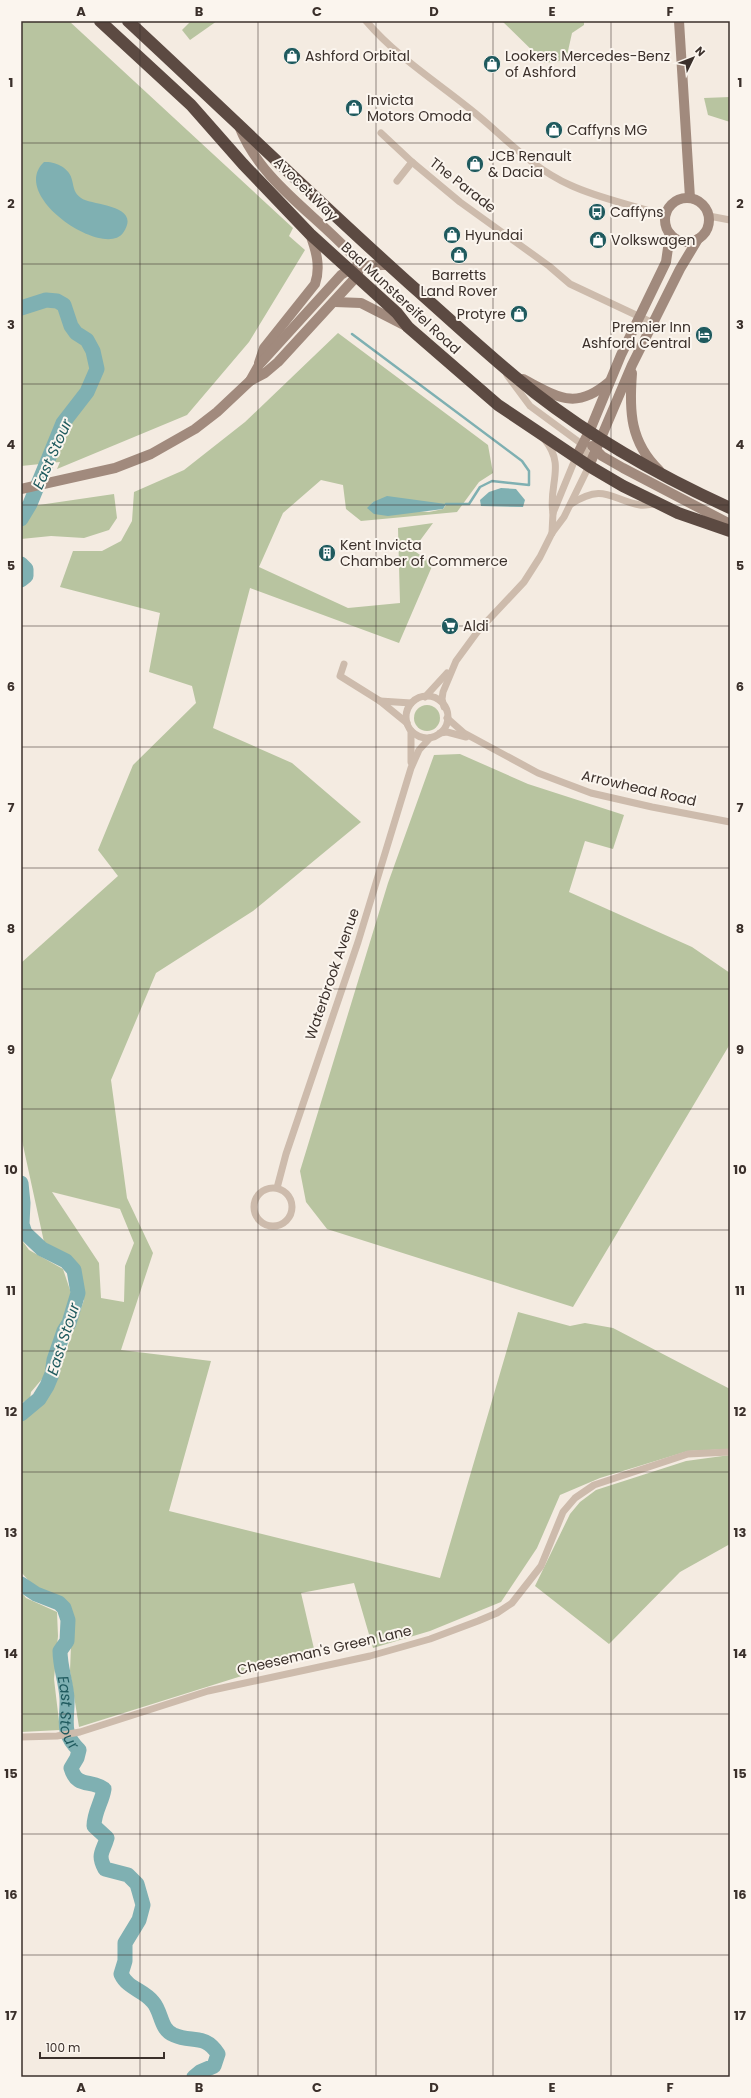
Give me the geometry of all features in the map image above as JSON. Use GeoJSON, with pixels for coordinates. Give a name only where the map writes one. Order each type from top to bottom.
{"type":"FeatureCollection","features":[{"type":"Feature","properties":{"kind":"highway","name":"Bad Munstereifel Road"},"geometry":{"type":"LineString","coordinates":[[100,21],[191,105],[243,164],[310,234],[356,270],[397,313],[408,327],[498,405],[589,466],[623,486],[658,504],[699,521],[730,531]]}},
{"type":"Feature","properties":{"kind":"highway","name":"Bad Munstereifel Road"},"geometry":{"type":"LineString","coordinates":[[128,21],[324,208],[499,362],[545,400],[602,438],[663,474],[730,508]]}},
{"type":"Feature","properties":{"kind":"street"},"geometry":{"type":"LineString","coordinates":[[366,21],[391,48],[501,135],[525,158],[571,186],[665,216]]}},
{"type":"Feature","properties":{"kind":"street"},"geometry":{"type":"LineString","coordinates":[[679,21],[690,198]]}},
{"type":"Feature","properties":{"kind":"street","name":"Avocet Way"},"geometry":{"type":"LineString","coordinates":[[21,489],[131,463],[195,429],[217,412],[250,381],[265,373],[278,362],[335,302],[356,270],[351,253],[308,213],[260,164],[245,140],[239,126]]}},
{"type":"Feature","properties":{"kind":"street","name":"The Parade"},"geometry":{"type":"LineString","coordinates":[[381,133],[412,162],[460,202],[549,266],[570,284],[653,323]]}},
{"type":"Feature","properties":{"kind":"street","name":"The Parade"},"geometry":{"type":"LineString","coordinates":[[397,181],[412,162]]}},
{"type":"Feature","properties":{"kind":"street"},"geometry":{"type":"LineString","coordinates":[[380,701],[411,703],[424,697],[454,665],[478,631],[524,582],[540,558],[552,533],[564,518],[602,438],[632,365],[680,269],[708,227],[709,216],[704,205],[690,198],[682,198],[675,201],[668,209],[665,216],[666,228],[670,234],[683,242],[698,240]]}},
{"type":"Feature","properties":{"kind":"street"},"geometry":{"type":"LineString","coordinates":[[709,216],[730,220]]}},
{"type":"Feature","properties":{"kind":"street","name":"Avocet Way"},"geometry":{"type":"LineString","coordinates":[[259,365],[264,348],[315,284],[317,278],[318,259],[310,234]]}},
{"type":"Feature","properties":{"kind":"street"},"geometry":{"type":"LineString","coordinates":[[553,514],[576,457],[590,430],[610,381],[666,262],[670,234]]}},
{"type":"Feature","properties":{"kind":"street"},"geometry":{"type":"LineString","coordinates":[[356,270],[389,266]]}},
{"type":"Feature","properties":{"kind":"street","name":"Avocet Way"},"geometry":{"type":"LineString","coordinates":[[250,381],[259,365],[334,282],[356,270]]}},
{"type":"Feature","properties":{"kind":"street"},"geometry":{"type":"LineString","coordinates":[[335,302],[361,303],[408,327]]}},
{"type":"Feature","properties":{"kind":"street"},"geometry":{"type":"LineString","coordinates":[[499,362],[530,406],[582,446],[589,460],[589,466]]}},
{"type":"Feature","properties":{"kind":"street"},"geometry":{"type":"LineString","coordinates":[[632,365],[631,410],[633,428],[651,463],[663,474]]}},
{"type":"Feature","properties":{"kind":"street"},"geometry":{"type":"LineString","coordinates":[[512,373],[557,396],[574,400],[585,398],[598,391],[610,381]]}},
{"type":"Feature","properties":{"kind":"street"},"geometry":{"type":"LineString","coordinates":[[590,430],[591,445],[596,450],[630,472],[730,524]]}},
{"type":"Feature","properties":{"kind":"street"},"geometry":{"type":"LineString","coordinates":[[538,432],[555,456],[557,473],[551,502],[553,514],[552,533]]}},
{"type":"Feature","properties":{"kind":"street"},"geometry":{"type":"LineString","coordinates":[[571,504],[584,496],[602,493],[609,493],[641,505],[658,504]]}},
{"type":"Feature","properties":{"kind":"street"},"geometry":{"type":"LineString","coordinates":[[344,664],[340,676],[380,701],[407,723]]}},
{"type":"Feature","properties":{"kind":"street"},"geometry":{"type":"LineString","coordinates":[[411,703],[406,713],[407,723],[411,731],[420,737],[430,738],[440,733],[445,726],[447,718],[444,707],[443,692],[454,665]]}},
{"type":"Feature","properties":{"kind":"street"},"geometry":{"type":"LineString","coordinates":[[424,697],[434,698],[444,707]]}},
{"type":"Feature","properties":{"kind":"street","name":"Arrowhead Road"},"geometry":{"type":"LineString","coordinates":[[447,718],[464,733],[538,773],[591,793],[652,807],[730,822]]}},
{"type":"Feature","properties":{"kind":"street","name":"Waterbrook Avenue"},"geometry":{"type":"LineString","coordinates":[[411,731],[411,768]]}},
{"type":"Feature","properties":{"kind":"street","name":"Arrowhead Road"},"geometry":{"type":"LineString","coordinates":[[440,733],[454,734],[479,742]]}},
{"type":"Feature","properties":{"kind":"street","name":"Waterbrook Avenue"},"geometry":{"type":"LineString","coordinates":[[278,1188],[286,1154],[358,942],[411,768],[418,750],[430,738]]}},
{"type":"Feature","properties":{"kind":"street"},"geometry":{"type":"LineString","coordinates":[[278,1188],[284,1190],[292,1200],[292,1213],[284,1223],[273,1226],[262,1222],[255,1212],[256,1199],[265,1190],[278,1188]]}},
{"type":"Feature","properties":{"kind":"street","name":"Cheeseman's Green Lane"},"geometry":{"type":"LineString","coordinates":[[21,1737],[57,1736],[80,1732],[208,1691],[370,1656],[430,1639],[485,1618],[512,1603],[541,1566],[563,1512],[575,1498],[594,1485],[688,1454],[730,1452]]}},
{"type":"Feature","properties":{"kind":"green space"},"geometry":{"type":"Polygon","coordinates":[[[21,21],[69,21],[293,228],[289,236],[305,250],[249,342],[187,415],[57,469],[60,462],[21,466],[21,21]]]}},
{"type":"Feature","properties":{"kind":"green space"},"geometry":{"type":"Polygon","coordinates":[[[191,21],[217,21],[190,40],[182,30],[191,21]]]}},
{"type":"Feature","properties":{"kind":"green space"},"geometry":{"type":"Polygon","coordinates":[[[502,21],[584,21],[584,25],[572,33],[566,60],[545,63],[502,21]]]}},
{"type":"Feature","properties":{"kind":"green space"},"geometry":{"type":"Polygon","coordinates":[[[730,97],[730,122],[708,115],[704,98],[730,97]]]}},
{"type":"Feature","properties":{"kind":"green space"},"geometry":{"type":"Polygon","coordinates":[[[338,333],[488,445],[493,473],[479,482],[457,512],[361,521],[346,509],[343,485],[321,480],[283,513],[259,567],[348,608],[400,603],[398,528],[433,523],[413,550],[433,564],[399,643],[250,588],[213,728],[292,763],[361,822],[253,911],[156,973],[111,1080],[127,1198],[153,1253],[121,1350],[211,1361],[169,1511],[440,1578],[518,1312],[570,1326],[585,1323],[613,1328],[730,1389],[730,1449],[688,1451],[600,1478],[560,1495],[537,1548],[501,1602],[430,1631],[373,1648],[354,1583],[301,1593],[315,1653],[79,1727],[70,1671],[72,1618],[61,1599],[36,1589],[21,1572],[21,1417],[42,1405],[56,1380],[84,1300],[72,1258],[44,1242],[21,1136],[21,963],[118,876],[98,850],[133,765],[196,703],[192,686],[149,672],[160,613],[60,587],[73,551],[102,551],[121,541],[132,521],[134,492],[184,470],[245,422],[338,333]],[[373,502],[368,508],[429,512],[443,509],[446,505],[373,502]],[[52,1192],[99,1263],[101,1298],[124,1302],[125,1266],[134,1243],[120,1209],[52,1192]]]}},
{"type":"Feature","properties":{"kind":"green space"},"geometry":{"type":"Polygon","coordinates":[[[114,494],[117,518],[109,530],[84,538],[51,536],[21,539],[21,529],[32,506],[114,494]]]}},
{"type":"Feature","properties":{"kind":"green space"},"geometry":{"type":"Polygon","coordinates":[[[427,705],[436,709],[440,718],[436,727],[427,731],[418,727],[414,718],[418,709],[427,705]]]}},
{"type":"Feature","properties":{"kind":"green space"},"geometry":{"type":"Polygon","coordinates":[[[460,754],[528,784],[624,815],[613,849],[585,841],[569,892],[692,947],[730,973],[730,1044],[573,1307],[327,1229],[306,1202],[300,1171],[388,883],[434,755],[460,754]]]}},
{"type":"Feature","properties":{"kind":"green space"},"geometry":{"type":"Polygon","coordinates":[[[21,1239],[29,1250],[63,1269],[71,1293],[48,1372],[31,1392],[30,1399],[21,1403],[21,1239]]]}},
{"type":"Feature","properties":{"kind":"green space"},"geometry":{"type":"Polygon","coordinates":[[[730,1455],[730,1544],[680,1572],[609,1644],[535,1586],[570,1514],[580,1502],[596,1490],[686,1461],[730,1455]]]}},
{"type":"Feature","properties":{"kind":"green space"},"geometry":{"type":"Polygon","coordinates":[[[21,1592],[26,1598],[57,1612],[58,1636],[54,1679],[60,1730],[21,1732],[21,1592]]]}},
{"type":"Feature","properties":{"kind":"water"},"geometry":{"type":"Polygon","coordinates":[[[44,162],[57,164],[65,169],[71,176],[74,188],[81,198],[121,211],[126,216],[127,223],[123,233],[113,239],[98,238],[80,231],[63,220],[48,206],[38,191],[36,176],[44,162]]]}},
{"type":"Feature","properties":{"kind":"water"},"geometry":{"type":"Polygon","coordinates":[[[501,488],[516,489],[525,500],[523,507],[481,506],[480,500],[489,492],[501,488]]]}},
{"type":"Feature","properties":{"kind":"water"},"geometry":{"type":"Polygon","coordinates":[[[387,496],[446,504],[443,509],[388,516],[374,514],[367,508],[373,502],[387,496]]]}},
{"type":"Feature","properties":{"kind":"waterway","name":"East Stour"},"geometry":{"type":"LineString","coordinates":[[21,308],[46,300],[57,301],[64,305],[71,326],[76,333],[87,340],[93,351],[97,369],[87,392],[63,423],[30,504],[21,519]]}},
{"type":"Feature","properties":{"kind":"waterway"},"geometry":{"type":"LineString","coordinates":[[352,334],[522,461],[529,471],[529,485],[492,481],[480,487],[469,504],[446,504]]}},
{"type":"Feature","properties":{"kind":"waterway","name":"East Stour"},"geometry":{"type":"LineString","coordinates":[[21,564],[26,569],[26,576],[21,580]]}},
{"type":"Feature","properties":{"kind":"waterway","name":"East Stour"},"geometry":{"type":"LineString","coordinates":[[21,1183],[23,1203],[22,1224],[25,1233],[42,1249],[66,1261],[74,1270],[78,1293],[69,1323],[64,1331],[54,1360],[52,1374],[47,1386],[39,1399],[21,1414]]}},
{"type":"Feature","properties":{"kind":"waterway","name":"East Stour"},"geometry":{"type":"LineString","coordinates":[[21,1584],[36,1594],[59,1603],[64,1608],[68,1620],[67,1641],[60,1651],[67,1698],[66,1726],[69,1737],[79,1750],[77,1758],[71,1768],[77,1779],[85,1783],[94,1784],[104,1789],[94,1821],[94,1826],[107,1838],[101,1860],[105,1869],[128,1875],[137,1884],[143,1905],[139,1920],[125,1943],[125,1961],[121,1974],[128,1983],[153,2002],[169,2033],[208,2043],[218,2054],[214,2066],[200,2072],[194,2077]]}},
{"type":"Feature","properties":{"kind":"place","name":"Ashford Orbital"},"geometry":{"type":"Point","coordinates":[292,56]}},
{"type":"Feature","properties":{"kind":"place","name":"Lookers Mercedes-Benz of Ashford"},"geometry":{"type":"Point","coordinates":[492,64]}},
{"type":"Feature","properties":{"kind":"place","name":"Invicta Motors Omoda"},"geometry":{"type":"Point","coordinates":[354,108]}},
{"type":"Feature","properties":{"kind":"place","name":"Caffyns MG"},"geometry":{"type":"Point","coordinates":[554,130]}},
{"type":"Feature","properties":{"kind":"place","name":"JCB Renault & Dacia"},"geometry":{"type":"Point","coordinates":[475,164]}},
{"type":"Feature","properties":{"kind":"place","name":"Caffyns"},"geometry":{"type":"Point","coordinates":[597,212]}},
{"type":"Feature","properties":{"kind":"place","name":"Hyundai"},"geometry":{"type":"Point","coordinates":[452,235]}},
{"type":"Feature","properties":{"kind":"place","name":"Volkswagen"},"geometry":{"type":"Point","coordinates":[598,240]}},
{"type":"Feature","properties":{"kind":"place","name":"Barretts Land Rover"},"geometry":{"type":"Point","coordinates":[459,255]}},
{"type":"Feature","properties":{"kind":"place","name":"Protyre"},"geometry":{"type":"Point","coordinates":[519,314]}},
{"type":"Feature","properties":{"kind":"place","name":"Premier Inn Ashford Central"},"geometry":{"type":"Point","coordinates":[704,335]}},
{"type":"Feature","properties":{"kind":"place","name":"Kent Invicta Chamber of Commerce"},"geometry":{"type":"Point","coordinates":[327,553]}},
{"type":"Feature","properties":{"kind":"place","name":"Aldi"},"geometry":{"type":"Point","coordinates":[450,626]}}]}
